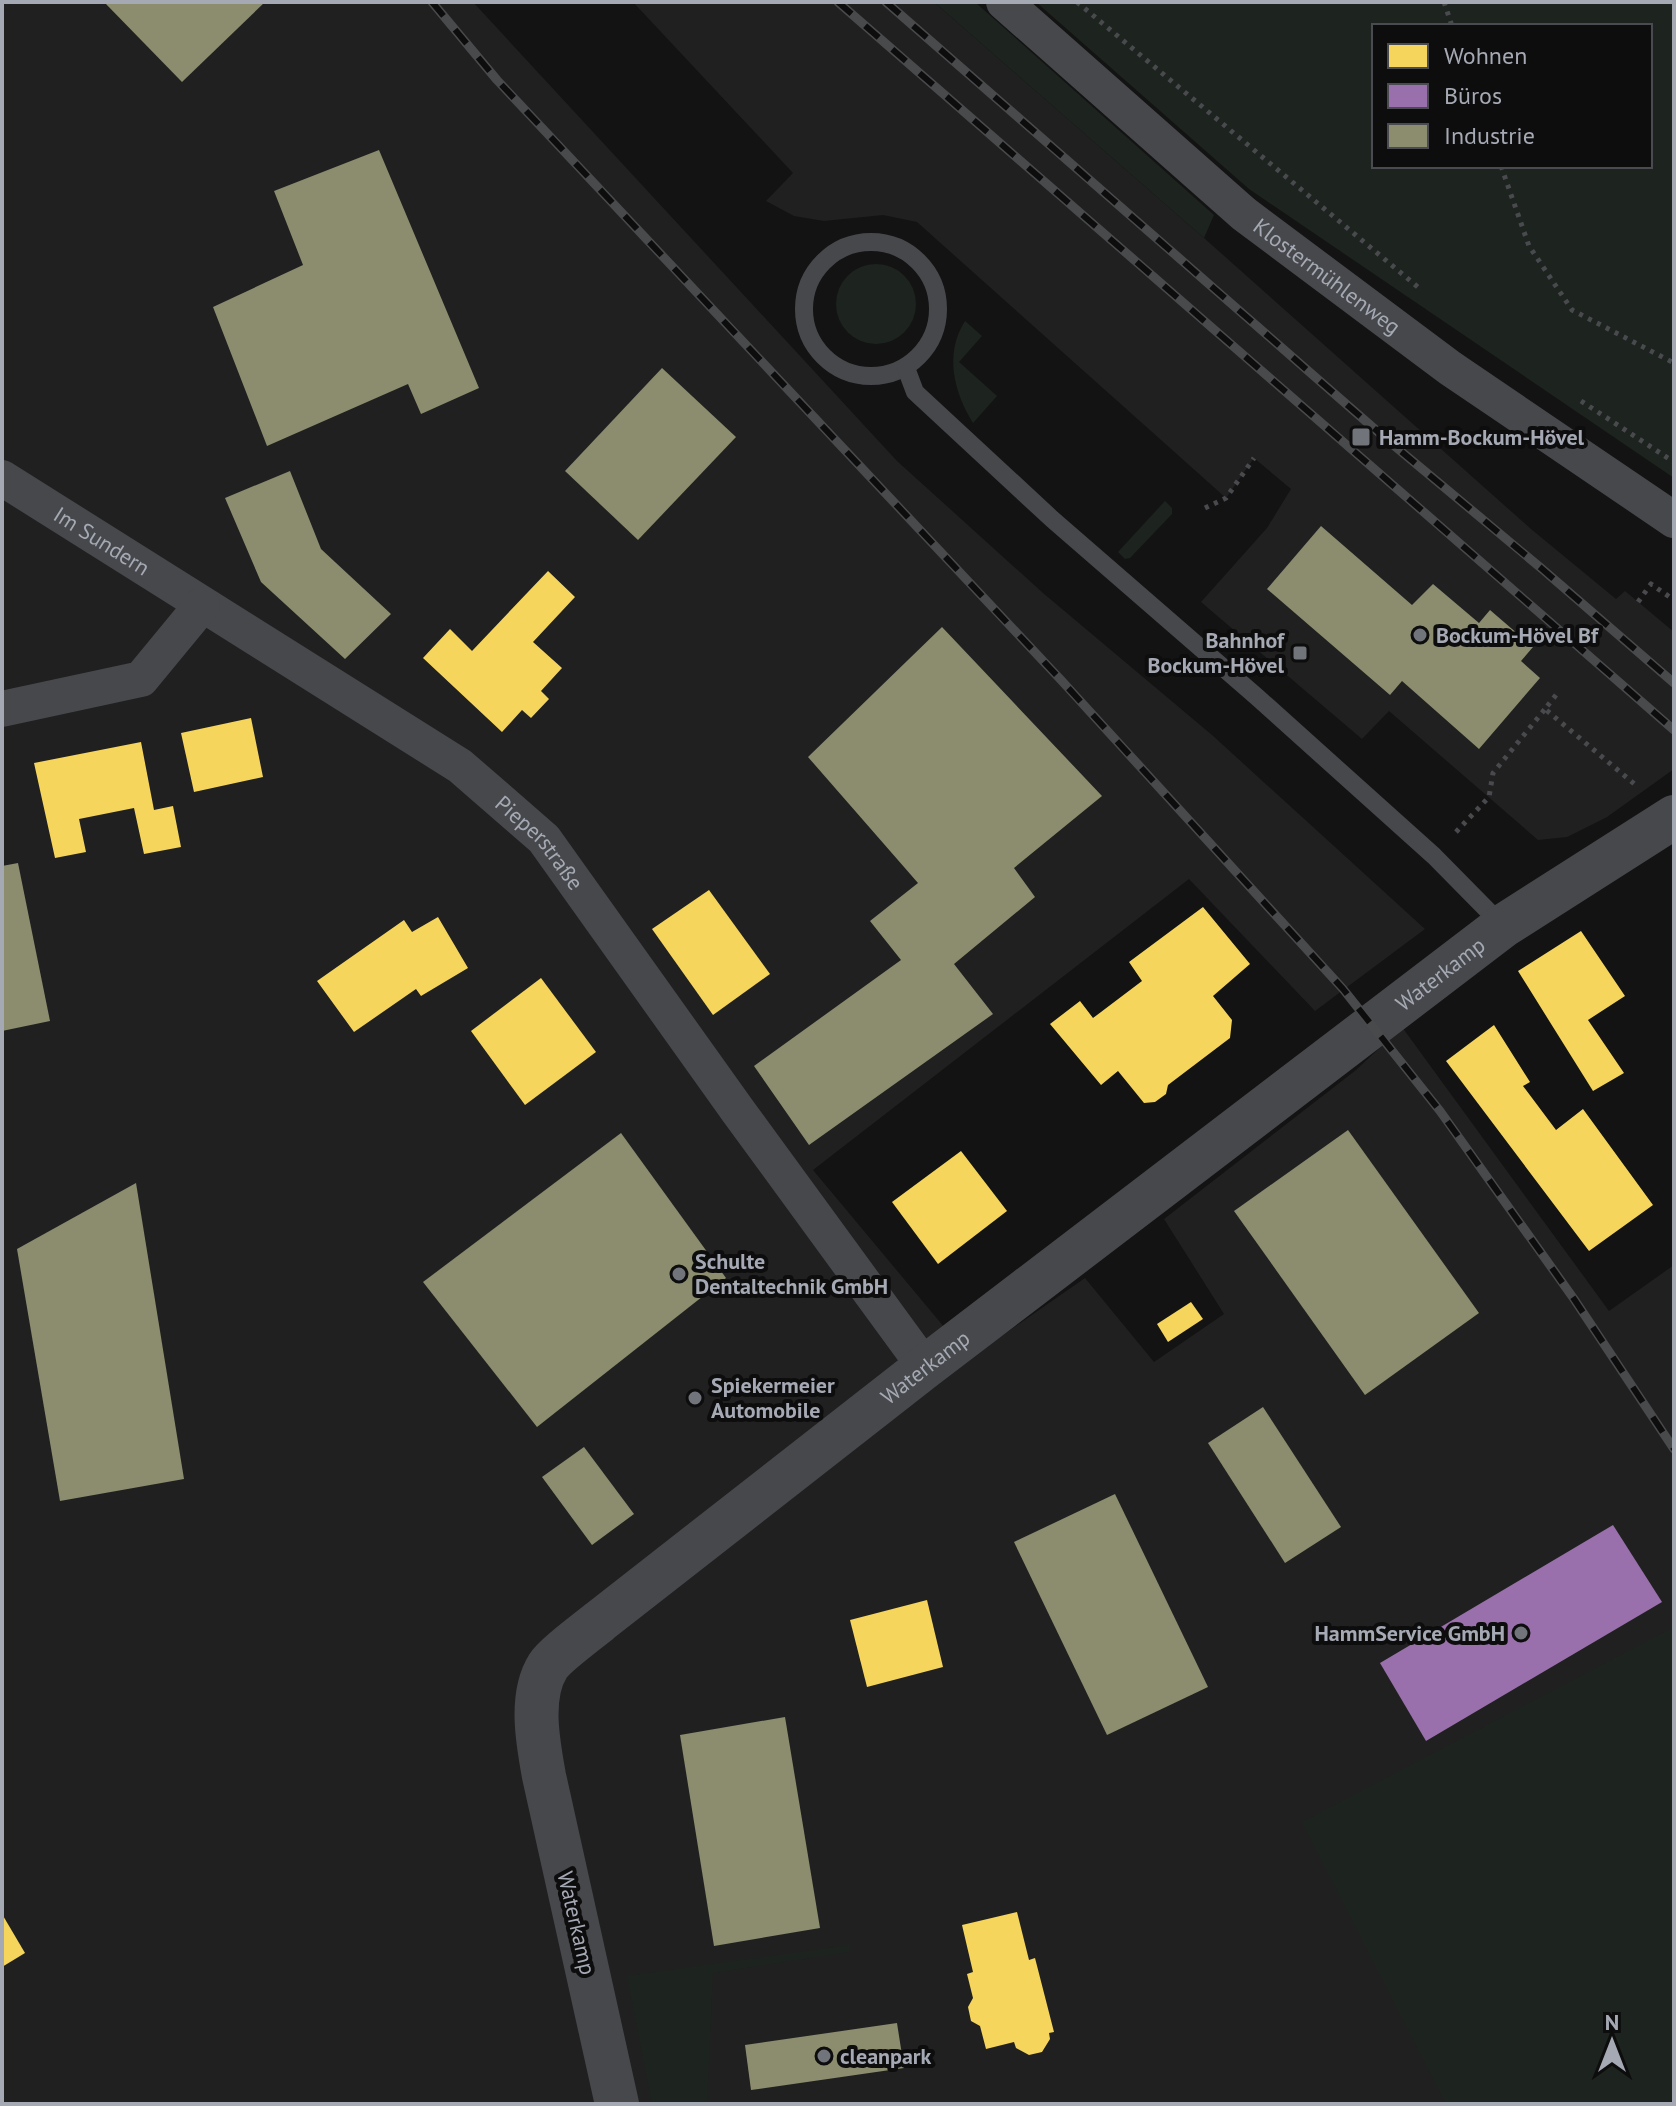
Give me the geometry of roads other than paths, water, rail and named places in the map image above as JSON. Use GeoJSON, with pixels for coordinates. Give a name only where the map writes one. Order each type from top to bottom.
{"type":"FeatureCollection","features":[{"type":"Feature","properties":{"kind":"street","name":"Klostermühlenweg"},"geometry":{"type":"LineString","coordinates":[[1004,2],[1244,214],[1450,368],[1674,520]]}},
{"type":"Feature","properties":{"kind":"street","name":"Im Sundern"},"geometry":{"type":"LineString","coordinates":[[2,478],[202,605]]}},
{"type":"Feature","properties":{"kind":"street"},"geometry":{"type":"LineString","coordinates":[[2,709],[141,679],[202,605]]}},
{"type":"Feature","properties":{"kind":"street","name":"Pieperstraße"},"geometry":{"type":"LineString","coordinates":[[202,605],[460,766],[544,839],[925,1367]]}},
{"type":"Feature","properties":{"kind":"street","name":"Waterkamp"},"geometry":{"type":"LineString","coordinates":[[617,2104],[536,1733],[539,1691],[549,1665],[600,1621],[925,1367],[1503,926],[1670,820]]}},
{"type":"Feature","properties":{"kind":"lane"},"geometry":{"type":"LineString","coordinates":[[871,240],[906,249],[931,274],[940,309],[934,332],[931,343],[906,368],[871,378],[836,368],[811,343],[802,309],[811,274],[836,249],[871,240]]}},
{"type":"Feature","properties":{"kind":"lane"},"geometry":{"type":"LineString","coordinates":[[906,368],[915,392],[1052,519],[1434,856],[1503,926]]}},
{"type":"Feature","properties":{"kind":"railway"},"geometry":{"type":"LineString","coordinates":[[432,2],[497,80],[1061,680],[1343,989],[1440,1111],[1574,1299],[1674,1449]]}},
{"type":"Feature","properties":{"kind":"railway"},"geometry":{"type":"LineString","coordinates":[[838,2],[1674,730]]}},
{"type":"Feature","properties":{"kind":"railway"},"geometry":{"type":"LineString","coordinates":[[886,2],[1385,438],[1674,683]]}},
{"type":"Feature","properties":{"kind":"place","name":"Hamm-Bockum-Hövel"},"geometry":{"type":"Point","coordinates":[1361,437]}},
{"type":"Feature","properties":{"kind":"place","name":"Bockum-Hövel Bf"},"geometry":{"type":"Point","coordinates":[1420,635]}},
{"type":"Feature","properties":{"kind":"place","name":"Bahnhof Bockum-Hövel"},"geometry":{"type":"Point","coordinates":[1300,653]}},
{"type":"Feature","properties":{"kind":"place","name":"Schulte Dentaltechnik GmbH"},"geometry":{"type":"Point","coordinates":[679,1274]}},
{"type":"Feature","properties":{"kind":"place","name":"Spiekermeier Automobile"},"geometry":{"type":"Point","coordinates":[695,1398]}},
{"type":"Feature","properties":{"kind":"place","name":"HammService GmbH"},"geometry":{"type":"Point","coordinates":[1521,1633]}},
{"type":"Feature","properties":{"kind":"place","name":"cleanpark"},"geometry":{"type":"Point","coordinates":[824,2056]}}]}
